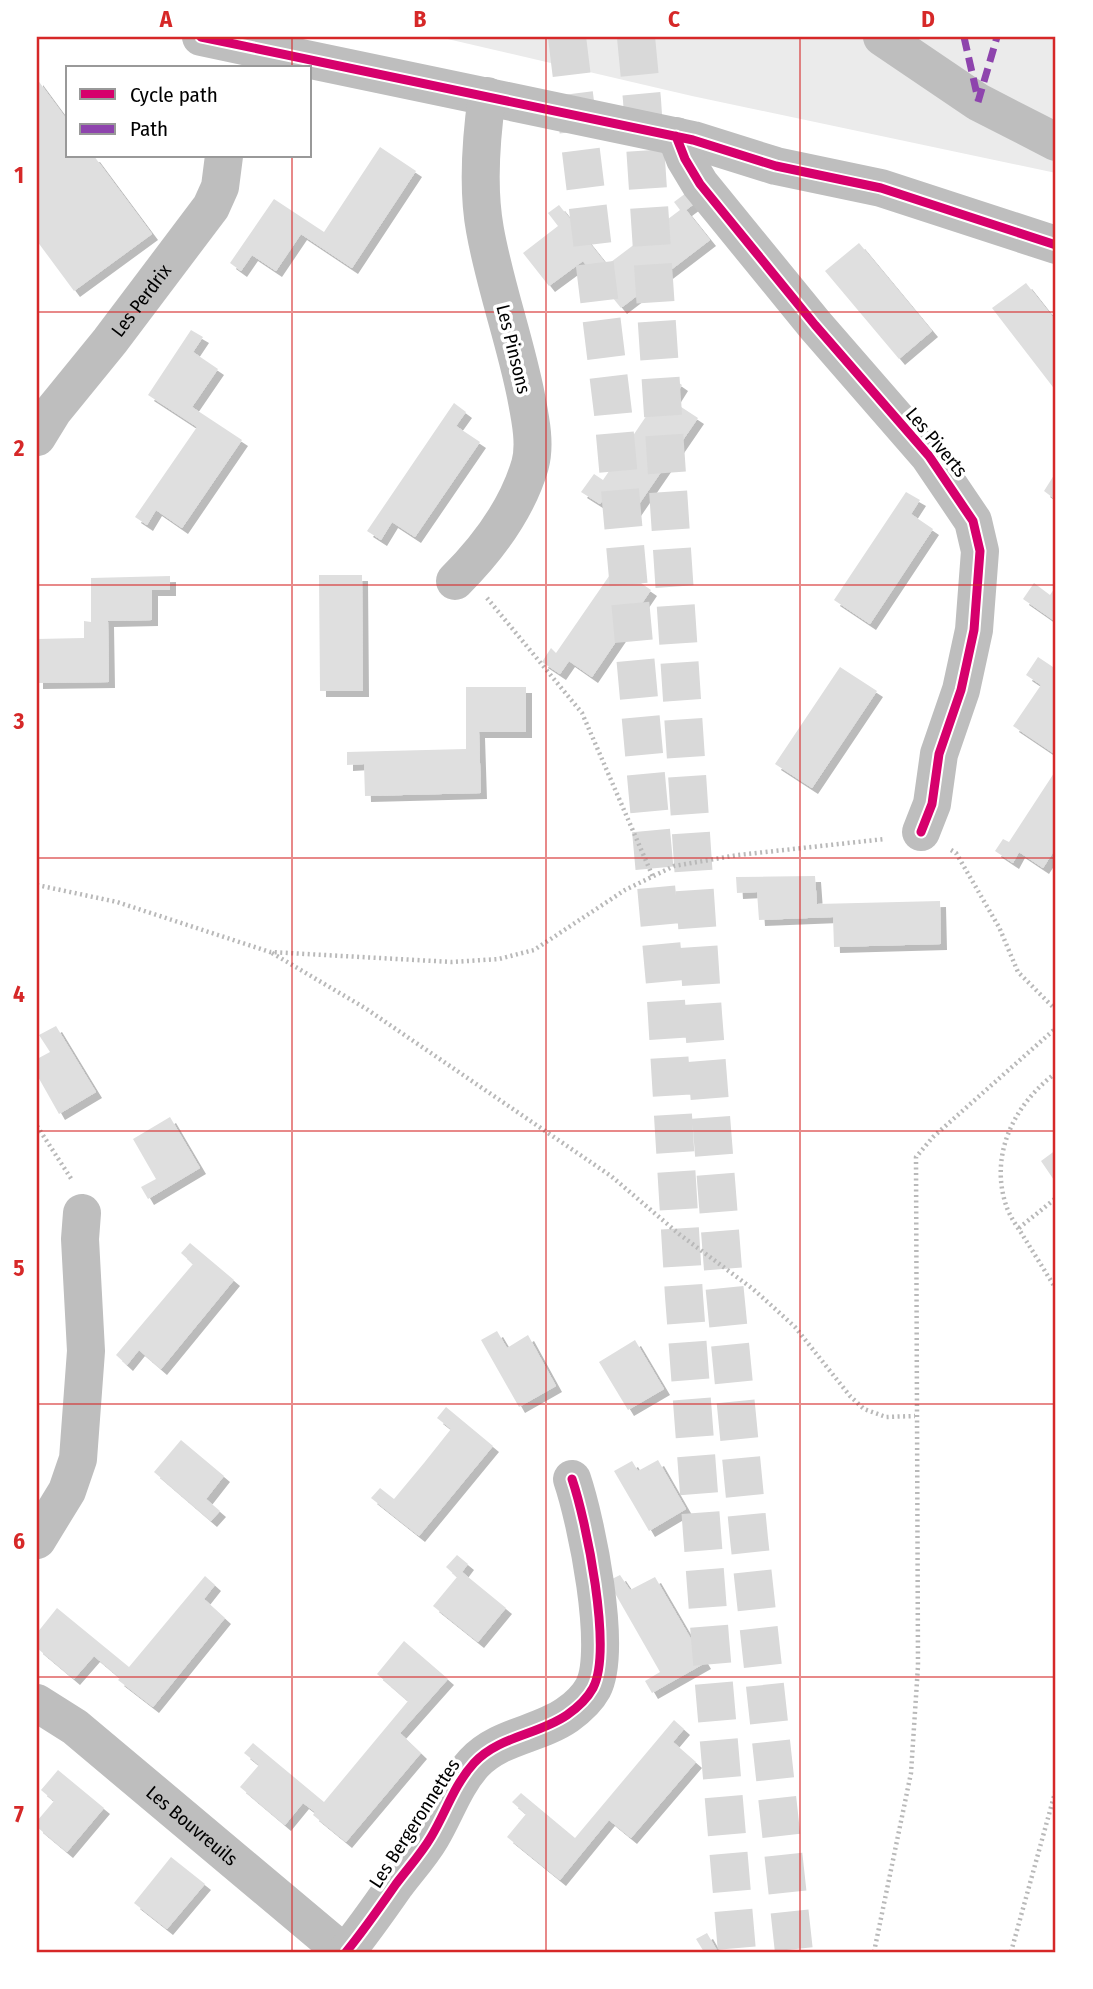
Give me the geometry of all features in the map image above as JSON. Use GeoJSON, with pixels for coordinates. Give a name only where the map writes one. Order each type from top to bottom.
{"type":"FeatureCollection","features":[{"type":"Feature","properties":{"kind":"street"},"geometry":{"type":"LineString","coordinates":[[882,37],[978,102],[1056,142]]}},
{"type":"Feature","properties":{"kind":"street"},"geometry":{"type":"LineString","coordinates":[[214,48],[488,96],[676,136],[776,166],[881,188],[1056,245]]}},
{"type":"Feature","properties":{"kind":"street","name":"Les Pinsons"},"geometry":{"type":"LineString","coordinates":[[460,576],[486,546],[510,510],[531,463],[530,420],[519,362],[485,228],[481,186],[482,129],[488,96]]}},
{"type":"Feature","properties":{"kind":"street","name":"Les Piverts"},"geometry":{"type":"LineString","coordinates":[[676,136],[685,159],[700,184],[815,325],[929,456],[973,521],[980,551],[974,630],[961,690],[939,754],[932,804],[921,832]]}},
{"type":"Feature","properties":{"kind":"street","name":"Les Perdrix"},"geometry":{"type":"LineString","coordinates":[[37,437],[53,411],[211,207],[220,187],[224,158]]}},
{"type":"Feature","properties":{"kind":"street"},"geometry":{"type":"LineString","coordinates":[[37,1540],[66,1491],[78,1458],[86,1351],[80,1240],[82,1213]]}},
{"type":"Feature","properties":{"kind":"street","name":"Les Bergeronnettes"},"geometry":{"type":"LineString","coordinates":[[344,1952],[414,1863],[444,1814],[451,1796],[475,1763],[499,1744],[565,1717],[579,1706],[593,1688],[600,1665],[600,1628],[583,1511],[572,1479]]}},
{"type":"Feature","properties":{"kind":"street","name":"Les Bouvreuils"},"geometry":{"type":"LineString","coordinates":[[37,1703],[75,1727],[344,1952]]}},
{"type":"Feature","properties":{"kind":"path"},"geometry":{"type":"LineString","coordinates":[[460,576],[583,713],[653,877]]}},
{"type":"Feature","properties":{"kind":"path"},"geometry":{"type":"LineString","coordinates":[[270,952],[452,962],[499,959],[534,950],[625,890],[674,866],[738,855],[880,840],[921,832],[956,853],[999,927],[1018,972],[1056,1010]]}},
{"type":"Feature","properties":{"kind":"path"},"geometry":{"type":"LineString","coordinates":[[37,886],[117,902],[270,952],[365,1008],[611,1176],[679,1234],[753,1289],[795,1328],[850,1396],[864,1409],[886,1417],[915,1416]]}},
{"type":"Feature","properties":{"kind":"path"},"geometry":{"type":"LineString","coordinates":[[874,1952],[911,1773],[918,1666],[916,1157],[933,1137],[1056,1028]]}},
{"type":"Feature","properties":{"kind":"path"},"geometry":{"type":"LineString","coordinates":[[1056,1073],[1037,1087],[1020,1108],[1003,1143],[1001,1180],[1006,1206],[1056,1289]]}},
{"type":"Feature","properties":{"kind":"path"},"geometry":{"type":"LineString","coordinates":[[37,1126],[66,1168],[85,1205],[82,1213]]}},
{"type":"Feature","properties":{"kind":"path"},"geometry":{"type":"LineString","coordinates":[[1018,1228],[1056,1198]]}},
{"type":"Feature","properties":{"kind":"path"},"geometry":{"type":"LineString","coordinates":[[1011,1952],[1056,1789]]}},
{"type":"Feature","properties":{"kind":"shaded area"},"geometry":{"type":"Polygon","coordinates":[[[439,37],[1056,37],[1056,173],[692,96],[439,37]]]}},
{"type":"Feature","properties":{"kind":"building"},"geometry":{"type":"Polygon","coordinates":[[[37,79],[66,118],[66,158],[95,158],[152,234],[74,291],[37,241],[37,79]]]}},
{"type":"Feature","properties":{"kind":"building"},"geometry":{"type":"Polygon","coordinates":[[[380,147],[416,171],[352,268],[301,234],[276,271],[252,255],[241,271],[230,263],[274,199],[324,232],[380,147]]]}},
{"type":"Feature","properties":{"kind":"building"},"geometry":{"type":"Polygon","coordinates":[[[690,190],[698,201],[686,210],[710,240],[621,308],[583,261],[549,286],[523,253],[558,226],[548,213],[559,205],[607,265],[680,210],[674,202],[690,190]]]}},
{"type":"Feature","properties":{"kind":"building"},"geometry":{"type":"Polygon","coordinates":[[[859,243],[932,331],[899,359],[825,271],[859,243]]]}},
{"type":"Feature","properties":{"kind":"building"},"geometry":{"type":"Polygon","coordinates":[[[1026,283],[1056,321],[1056,391],[992,308],[1026,283]]]}},
{"type":"Feature","properties":{"kind":"building"},"geometry":{"type":"Polygon","coordinates":[[[191,330],[203,337],[193,352],[218,369],[192,407],[242,440],[182,528],[156,510],[147,525],[135,517],[197,427],[148,395],[191,330]]]}},
{"type":"Feature","properties":{"kind":"building"},"geometry":{"type":"Polygon","coordinates":[[[672,378],[682,385],[672,401],[698,418],[633,513],[607,495],[600,504],[581,492],[594,474],[603,480],[672,378]]]}},
{"type":"Feature","properties":{"kind":"building"},"geometry":{"type":"Polygon","coordinates":[[[454,403],[466,412],[456,426],[480,442],[415,537],[392,522],[381,540],[367,531],[454,403]]]}},
{"type":"Feature","properties":{"kind":"building"},"geometry":{"type":"Polygon","coordinates":[[[1056,472],[1056,500],[1044,491],[1056,472]]]}},
{"type":"Feature","properties":{"kind":"building"},"geometry":{"type":"Polygon","coordinates":[[[906,492],[920,500],[911,514],[933,529],[870,624],[834,600],[906,492]]]}},
{"type":"Feature","properties":{"kind":"building"},"geometry":{"type":"Polygon","coordinates":[[[616,566],[651,590],[592,677],[569,661],[560,674],[542,662],[551,648],[556,653],[616,566]]]}},
{"type":"Feature","properties":{"kind":"building"},"geometry":{"type":"Polygon","coordinates":[[[319,575],[362,575],[363,691],[320,691],[319,575]]]}},
{"type":"Feature","properties":{"kind":"building"},"geometry":{"type":"Polygon","coordinates":[[[170,576],[170,590],[152,590],[152,620],[108,621],[109,682],[37,683],[37,639],[84,638],[84,621],[91,622],[91,578],[170,576]]]}},
{"type":"Feature","properties":{"kind":"building"},"geometry":{"type":"Polygon","coordinates":[[[1034,583],[1050,595],[1056,586],[1056,622],[1023,599],[1034,583]]]}},
{"type":"Feature","properties":{"kind":"building"},"geometry":{"type":"Polygon","coordinates":[[[1038,657],[1056,669],[1056,755],[1013,726],[1041,685],[1026,675],[1038,657]]]}},
{"type":"Feature","properties":{"kind":"building"},"geometry":{"type":"Polygon","coordinates":[[[840,667],[877,691],[812,788],[775,764],[840,667]]]}},
{"type":"Feature","properties":{"kind":"building"},"geometry":{"type":"Polygon","coordinates":[[[466,687],[526,687],[526,732],[479,732],[481,793],[365,796],[364,764],[347,765],[347,752],[466,749],[466,687]]]}},
{"type":"Feature","properties":{"kind":"building"},"geometry":{"type":"Polygon","coordinates":[[[1056,770],[1056,848],[1043,868],[1019,852],[1013,863],[995,851],[1003,839],[1009,842],[1056,770]]]}},
{"type":"Feature","properties":{"kind":"building"},"geometry":{"type":"Polygon","coordinates":[[[815,876],[817,904],[940,901],[941,944],[834,947],[833,917],[759,920],[757,892],[737,893],[736,877],[815,876]]]}},
{"type":"Feature","properties":{"kind":"building"},"geometry":{"type":"Polygon","coordinates":[[[56,1026],[96,1092],[59,1114],[37,1075],[37,1059],[50,1052],[39,1035],[56,1026]]]}},
{"type":"Feature","properties":{"kind":"building"},"geometry":{"type":"Polygon","coordinates":[[[170,1117],[200,1168],[148,1199],[141,1187],[156,1179],[133,1139],[170,1117]]]}},
{"type":"Feature","properties":{"kind":"building"},"geometry":{"type":"Polygon","coordinates":[[[1056,1150],[1056,1183],[1041,1161],[1056,1150]]]}},
{"type":"Feature","properties":{"kind":"building"},"geometry":{"type":"Polygon","coordinates":[[[190,1243],[234,1280],[161,1369],[139,1350],[127,1365],[116,1355],[193,1264],[181,1253],[190,1243]]]}},
{"type":"Feature","properties":{"kind":"building"},"geometry":{"type":"Polygon","coordinates":[[[497,1331],[507,1348],[528,1335],[556,1386],[519,1407],[481,1340],[497,1331]]]}},
{"type":"Feature","properties":{"kind":"building"},"geometry":{"type":"Polygon","coordinates":[[[635,1340],[664,1389],[628,1410],[599,1362],[635,1340]]]}},
{"type":"Feature","properties":{"kind":"building"},"geometry":{"type":"Polygon","coordinates":[[[446,1407],[493,1446],[419,1536],[371,1498],[380,1488],[394,1499],[424,1463],[451,1429],[437,1418],[446,1407]]]}},
{"type":"Feature","properties":{"kind":"building"},"geometry":{"type":"Polygon","coordinates":[[[181,1440],[224,1476],[206,1499],[220,1511],[211,1521],[154,1472],[181,1440]]]}},
{"type":"Feature","properties":{"kind":"building"},"geometry":{"type":"Polygon","coordinates":[[[658,1460],[686,1509],[649,1531],[614,1471],[632,1461],[638,1471],[658,1460]]]}},
{"type":"Feature","properties":{"kind":"building"},"geometry":{"type":"Polygon","coordinates":[[[457,1555],[468,1564],[462,1572],[506,1608],[478,1642],[433,1606],[457,1577],[446,1567],[457,1555]]]}},
{"type":"Feature","properties":{"kind":"building"},"geometry":{"type":"Polygon","coordinates":[[[620,1575],[630,1590],[655,1577],[705,1663],[652,1693],[645,1681],[660,1672],[608,1581],[620,1575]]]}},
{"type":"Feature","properties":{"kind":"building"},"geometry":{"type":"Polygon","coordinates":[[[205,1576],[215,1585],[204,1599],[225,1618],[153,1707],[118,1680],[120,1678],[94,1656],[74,1679],[37,1648],[37,1633],[57,1608],[129,1667],[205,1576]]]}},
{"type":"Feature","properties":{"kind":"building"},"geometry":{"type":"Polygon","coordinates":[[[404,1641],[448,1679],[400,1733],[421,1753],[346,1842],[313,1815],[315,1812],[303,1803],[285,1825],[240,1787],[259,1765],[244,1753],[253,1743],[324,1802],[408,1701],[377,1674],[404,1641]]]}},
{"type":"Feature","properties":{"kind":"building"},"geometry":{"type":"Polygon","coordinates":[[[674,1720],[684,1729],[673,1742],[696,1762],[631,1838],[609,1820],[560,1880],[507,1837],[526,1814],[512,1802],[521,1793],[575,1838],[674,1720]]]}},
{"type":"Feature","properties":{"kind":"building"},"geometry":{"type":"Polygon","coordinates":[[[58,1770],[104,1808],[67,1852],[37,1827],[37,1821],[54,1801],[41,1790],[58,1770]]]}},
{"type":"Feature","properties":{"kind":"building"},"geometry":{"type":"Polygon","coordinates":[[[171,1857],[205,1884],[167,1929],[134,1903],[171,1857]]]}},
{"type":"Feature","properties":{"kind":"building"},"geometry":{"type":"Polygon","coordinates":[[[707,1933],[718,1952],[704,1952],[696,1939],[707,1933]]]}},
{"type":"Feature","properties":{"kind":"tunnel"},"geometry":{"type":"LineString","coordinates":[[567,37],[613,413],[665,984],[684,1296],[737,1952]]}},
{"type":"Feature","properties":{"kind":"tunnel"},"geometry":{"type":"LineString","coordinates":[[636,37],[724,1282],[794,1952]]}},
{"type":"Feature","properties":{"kind":"marked path"},"geometry":{"type":"LineString","coordinates":[[964,37],[978,99]]}},
{"type":"Feature","properties":{"kind":"marked path"},"geometry":{"type":"LineString","coordinates":[[978,102],[997,37]]}},
{"type":"Feature","properties":{"kind":"cycle path"},"geometry":{"type":"LineString","coordinates":[[201,37],[693,140],[776,166],[881,188],[1056,245]]}},
{"type":"Feature","properties":{"kind":"cycle path"},"geometry":{"type":"LineString","coordinates":[[676,136],[685,159],[700,184],[815,325],[929,456],[973,521],[980,551],[974,630],[961,690],[939,754],[932,804],[921,832]]}},
{"type":"Feature","properties":{"kind":"cycle path"},"geometry":{"type":"LineString","coordinates":[[346,1952],[427,1843],[456,1789],[474,1763],[495,1747],[556,1722],[582,1703],[593,1688],[598,1670],[599,1616],[590,1553],[572,1479]]}}]}
